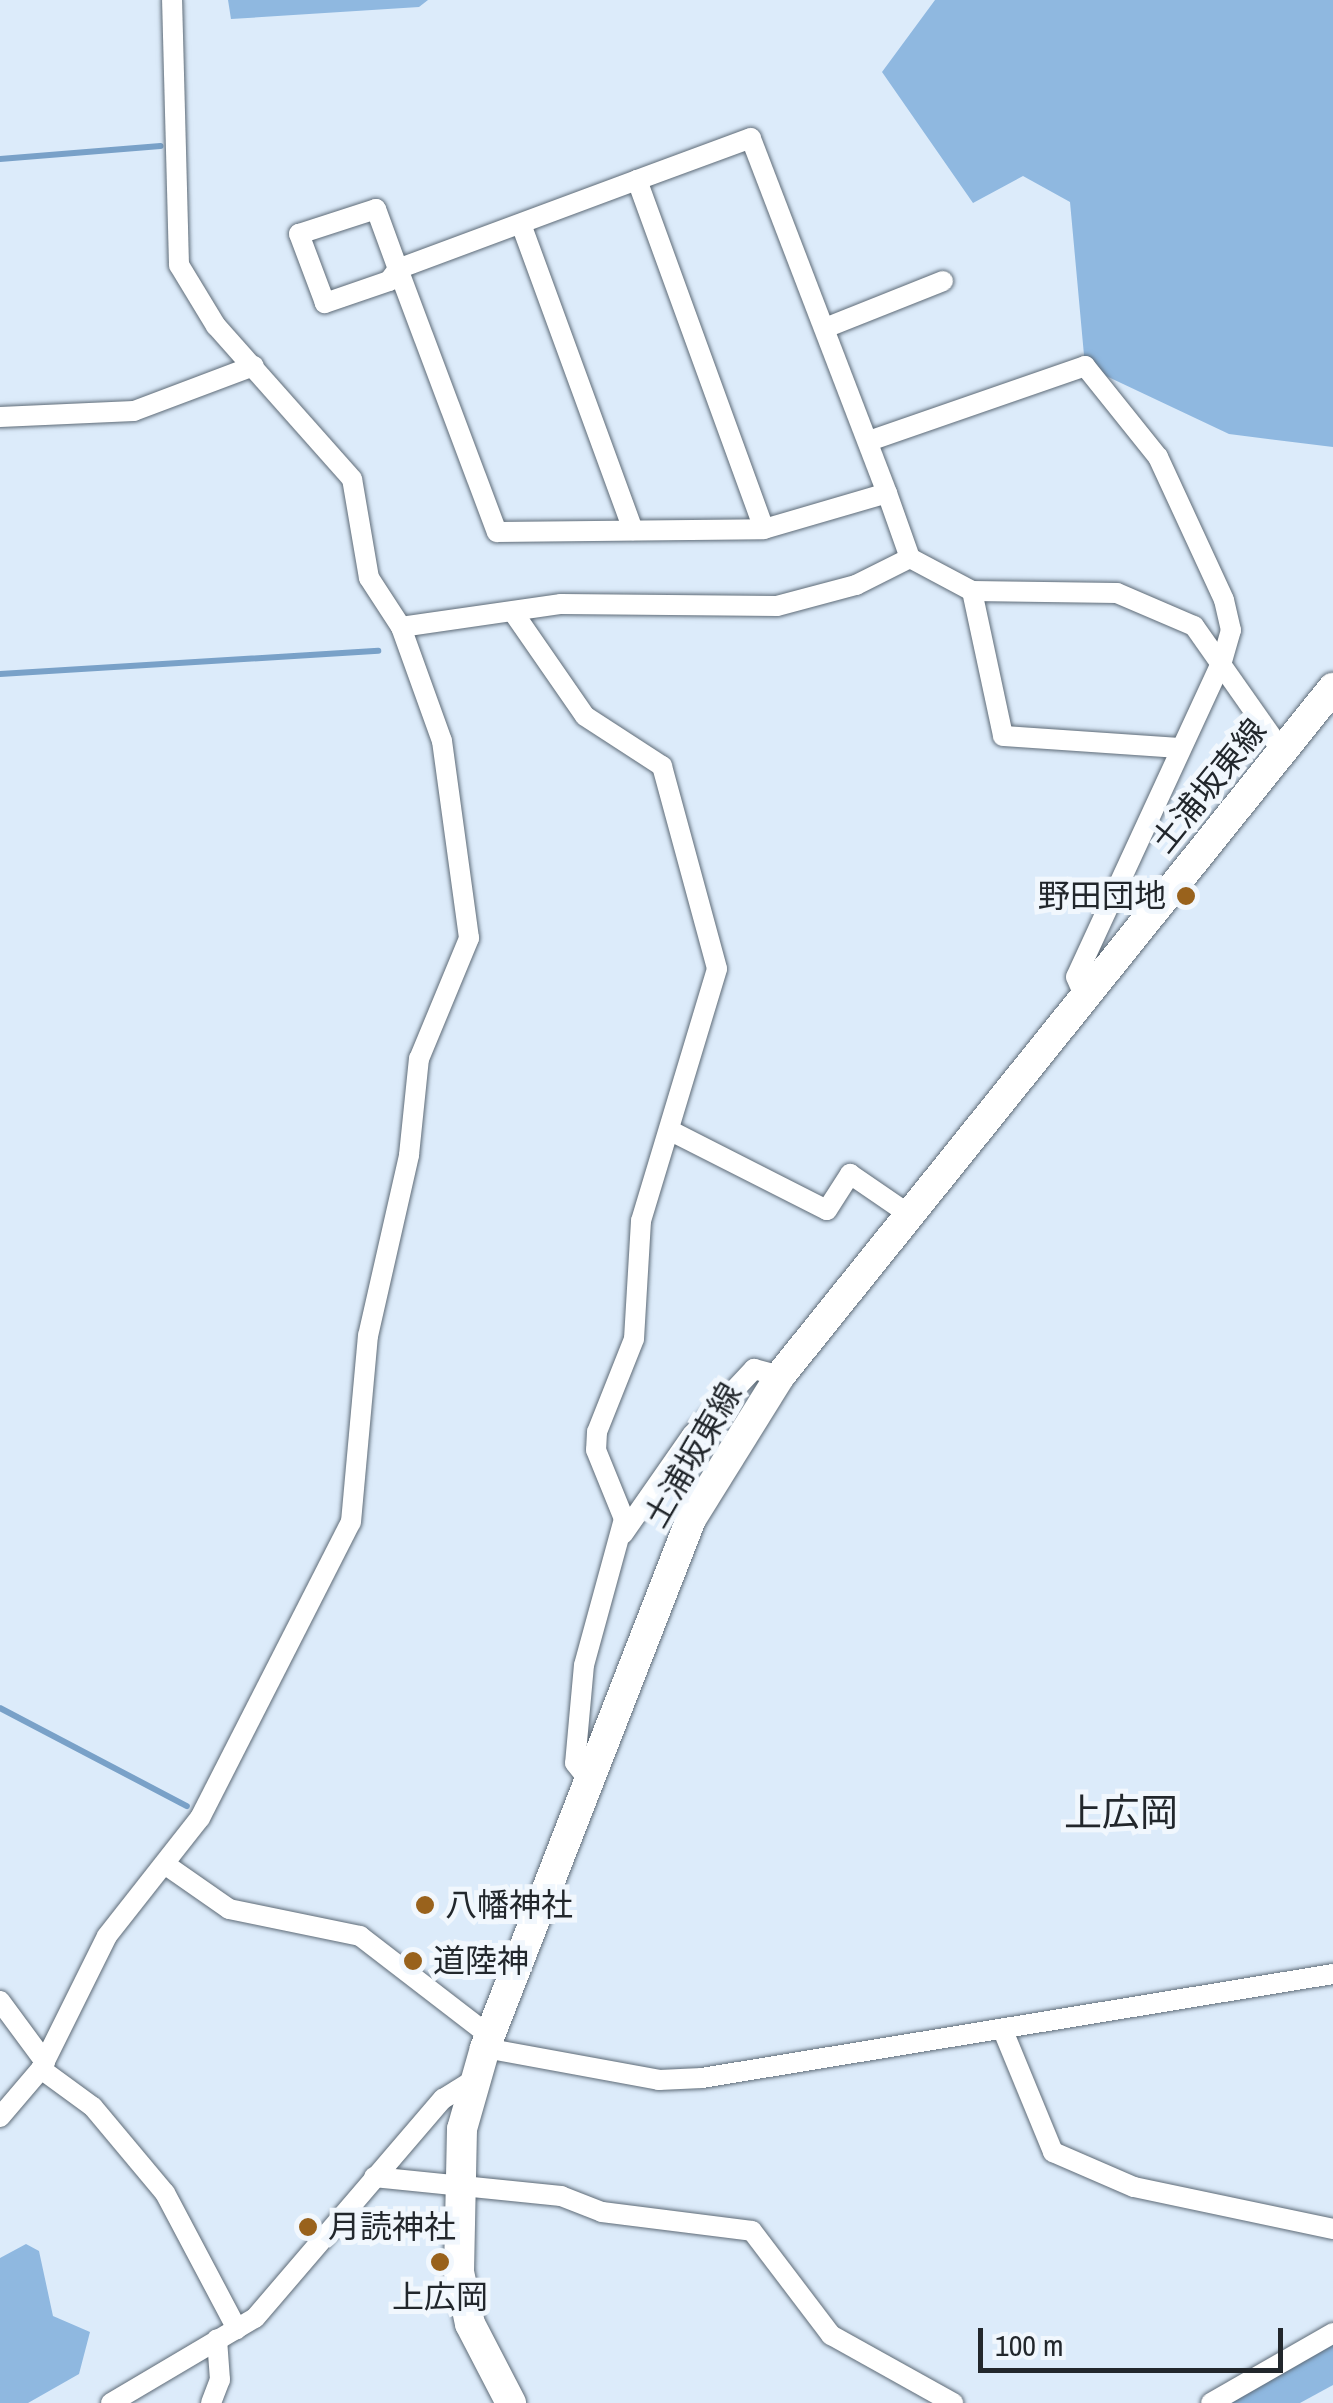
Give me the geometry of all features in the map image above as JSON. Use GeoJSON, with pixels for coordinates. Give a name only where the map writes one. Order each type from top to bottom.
{"type":"FeatureCollection","features":[{"type":"Feature","properties":{"kind":"main road","name":"土浦坂東線"},"geometry":{"type":"LineString","coordinates":[[511,2403],[470,2324],[456,2188],[474,2080],[691,1520],[780,1376],[907,1213],[1333,688]]}},
{"type":"Feature","properties":{"kind":"street"},"geometry":{"type":"LineString","coordinates":[[0,2117],[43,2065],[108,1936],[200,1818],[351,1522],[368,1336],[409,1155],[419,1059],[469,938],[442,741],[401,627],[370,578],[352,479],[216,326],[179,265],[172,0]]}},
{"type":"Feature","properties":{"kind":"street"},"geometry":{"type":"LineString","coordinates":[[887,493],[764,529],[498,532],[398,269],[376,209],[299,234],[325,303],[389,282],[398,269],[751,138],[869,441],[910,558],[972,591],[1080,588],[1152,602],[1194,626],[1282,751]]}},
{"type":"Feature","properties":{"kind":"street"},"geometry":{"type":"LineString","coordinates":[[638,180],[764,529]]}},
{"type":"Feature","properties":{"kind":"street"},"geometry":{"type":"LineString","coordinates":[[521,224],[634,530]]}},
{"type":"Feature","properties":{"kind":"street"},"geometry":{"type":"LineString","coordinates":[[825,328],[943,280]]}},
{"type":"Feature","properties":{"kind":"street"},"geometry":{"type":"LineString","coordinates":[[0,417],[134,411],[254,366]]}},
{"type":"Feature","properties":{"kind":"street"},"geometry":{"type":"LineString","coordinates":[[869,441],[1086,366],[1158,457],[1224,600],[1231,630],[1222,661],[1177,748],[1076,977],[1085,997]]}},
{"type":"Feature","properties":{"kind":"street"},"geometry":{"type":"LineString","coordinates":[[401,627],[513,612],[712,600],[777,606],[856,585],[910,558]]}},
{"type":"Feature","properties":{"kind":"street"},"geometry":{"type":"LineString","coordinates":[[972,591],[1003,736],[1177,748]]}},
{"type":"Feature","properties":{"kind":"street"},"geometry":{"type":"LineString","coordinates":[[513,612],[585,716],[662,766],[717,968],[636,1244],[634,1338],[597,1432],[623,1534]]}},
{"type":"Feature","properties":{"kind":"street"},"geometry":{"type":"LineString","coordinates":[[669,1130],[827,1210],[850,1174],[907,1213]]}},
{"type":"Feature","properties":{"kind":"street"},"geometry":{"type":"LineString","coordinates":[[590,1782],[576,1762],[584,1665],[623,1534],[692,1436],[754,1369],[780,1376]]}},
{"type":"Feature","properties":{"kind":"street"},"geometry":{"type":"LineString","coordinates":[[166,1864],[229,1908],[360,1936],[488,2042],[658,2080],[1004,2033],[1333,1974]]}},
{"type":"Feature","properties":{"kind":"street"},"geometry":{"type":"LineString","coordinates":[[0,2001],[43,2065],[93,2108],[164,2193],[238,2329]]}},
{"type":"Feature","properties":{"kind":"street"},"geometry":{"type":"LineString","coordinates":[[1004,2033],[1053,2152],[1134,2186],[1333,2229]]}},
{"type":"Feature","properties":{"kind":"street"},"geometry":{"type":"LineString","coordinates":[[111,2403],[238,2329],[270,2305],[443,2099],[474,2080]]}},
{"type":"Feature","properties":{"kind":"street"},"geometry":{"type":"LineString","coordinates":[[374,2178],[561,2196],[602,2212],[752,2231],[831,2334],[953,2403]]}},
{"type":"Feature","properties":{"kind":"street"},"geometry":{"type":"LineString","coordinates":[[1211,2403],[1333,2333]]}},
{"type":"Feature","properties":{"kind":"street"},"geometry":{"type":"LineString","coordinates":[[210,2403],[220,2380],[218,2339]]}},
{"type":"Feature","properties":{"kind":"shaded area"},"geometry":{"type":"Polygon","coordinates":[[[228,0],[428,0],[419,7],[231,19],[228,0]]]}},
{"type":"Feature","properties":{"kind":"shaded area"},"geometry":{"type":"Polygon","coordinates":[[[935,0],[1333,0],[1333,447],[1229,434],[1085,366],[1070,202],[1023,176],[973,203],[882,72],[935,0]]]}},
{"type":"Feature","properties":{"kind":"shaded area"},"geometry":{"type":"Polygon","coordinates":[[[26,2244],[39,2251],[53,2316],[90,2332],[79,2374],[28,2403],[0,2403],[0,2258],[26,2244]]]}},
{"type":"Feature","properties":{"kind":"shaded area"},"geometry":{"type":"Polygon","coordinates":[[[1333,2342],[1333,2385],[1300,2403],[1228,2403],[1333,2342]]]}},
{"type":"Feature","properties":{"kind":"waterway"},"geometry":{"type":"LineString","coordinates":[[0,159],[160,146]]}},
{"type":"Feature","properties":{"kind":"waterway"},"geometry":{"type":"LineString","coordinates":[[0,674],[378,651]]}},
{"type":"Feature","properties":{"kind":"waterway"},"geometry":{"type":"LineString","coordinates":[[0,1708],[187,1806]]}},
{"type":"Feature","properties":{"kind":"place","name":"野田団地"},"geometry":{"type":"Point","coordinates":[1186,896]}},
{"type":"Feature","properties":{"kind":"place","name":"八幡神社"},"geometry":{"type":"Point","coordinates":[425,1905]}},
{"type":"Feature","properties":{"kind":"place","name":"道陸神"},"geometry":{"type":"Point","coordinates":[413,1961]}},
{"type":"Feature","properties":{"kind":"place","name":"月読神社"},"geometry":{"type":"Point","coordinates":[308,2227]}},
{"type":"Feature","properties":{"kind":"place","name":"上広岡"},"geometry":{"type":"Point","coordinates":[440,2262]}},
{"type":"Feature","properties":{"kind":"district","name":"上広岡"},"geometry":{"type":"Point","coordinates":[1121,1813]}}]}
